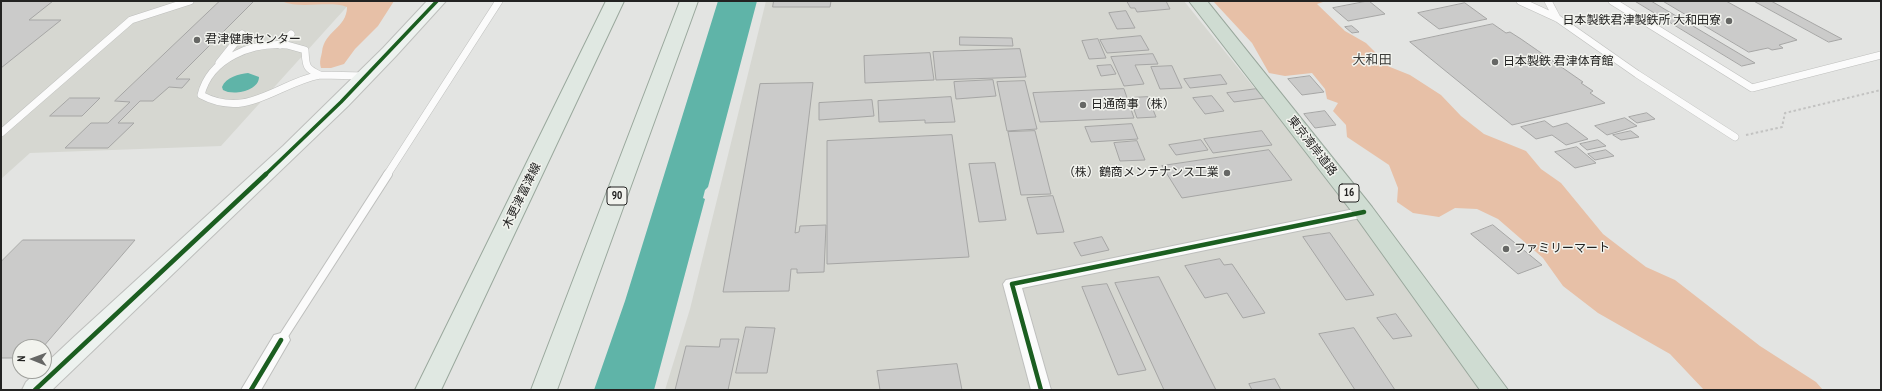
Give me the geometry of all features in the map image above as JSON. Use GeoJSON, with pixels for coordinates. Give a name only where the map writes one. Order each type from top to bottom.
{"type":"FeatureCollection","features":[{"type":"Feature","properties":{"kind":"highway","name":"東京湾岸道路"},"geometry":{"type":"LineString","coordinates":[[1198,1],[1364,212],[1495,390]]}},
{"type":"Feature","properties":{"kind":"main road","name":"木更津富津線"},"geometry":{"type":"LineString","coordinates":[[428,390],[615,1]]}},
{"type":"Feature","properties":{"kind":"main road","name":"90"},"geometry":{"type":"LineString","coordinates":[[544,390],[689,1]]}},
{"type":"Feature","properties":{"kind":"street"},"geometry":{"type":"LineString","coordinates":[[35,390],[392,52],[437,1]]}},
{"type":"Feature","properties":{"kind":"street"},"geometry":{"type":"LineString","coordinates":[[1041,390],[1012,284],[1364,212]]}},
{"type":"Feature","properties":{"kind":"street"},"geometry":{"type":"LineString","coordinates":[[251,390],[281,340]]}},
{"type":"Feature","properties":{"kind":"lane"},"geometry":{"type":"LineString","coordinates":[[1,133],[131,20],[190,1]]}},
{"type":"Feature","properties":{"kind":"lane"},"geometry":{"type":"LineString","coordinates":[[281,340],[499,1]]}},
{"type":"Feature","properties":{"kind":"lane"},"geometry":{"type":"LineString","coordinates":[[1520,1],[1557,18],[1620,62],[1735,137]]}},
{"type":"Feature","properties":{"kind":"lane"},"geometry":{"type":"LineString","coordinates":[[1548,1],[1557,18]]}},
{"type":"Feature","properties":{"kind":"lane"},"geometry":{"type":"LineString","coordinates":[[1612,1],[1752,88],[1881,55]]}},
{"type":"Feature","properties":{"kind":"lane"},"geometry":{"type":"LineString","coordinates":[[242,34],[202,86],[202,95],[212,102],[226,104],[262,99],[298,81],[320,75],[366,76]]}},
{"type":"Feature","properties":{"kind":"lane"},"geometry":{"type":"LineString","coordinates":[[280,45],[291,34]]}},
{"type":"Feature","properties":{"kind":"lane"},"geometry":{"type":"LineString","coordinates":[[215,68],[226,60],[241,53],[256,48],[280,45],[305,50],[306,64],[309,70],[320,75]]}},
{"type":"Feature","properties":{"kind":"path"},"geometry":{"type":"LineString","coordinates":[[1735,137],[1782,127],[1785,113],[1881,90]]}},
{"type":"Feature","properties":{"kind":"shaded area"},"geometry":{"type":"Polygon","coordinates":[[[1,1],[352,1],[221,146],[30,153],[1,179],[1,1]]]}},
{"type":"Feature","properties":{"kind":"shaded area"},"geometry":{"type":"Polygon","coordinates":[[[281,1],[394,1],[378,26],[355,49],[344,64],[331,68],[321,68],[320,60],[324,45],[331,34],[340,25],[346,14],[347,7],[332,4],[298,5],[281,1]]]}},
{"type":"Feature","properties":{"kind":"shaded area"},"geometry":{"type":"Polygon","coordinates":[[[766,1],[1184,1],[1328,179],[1482,390],[665,390],[690,309],[766,1]]]}},
{"type":"Feature","properties":{"kind":"shaded area"},"geometry":{"type":"Polygon","coordinates":[[[1213,1],[1326,1],[1317,4],[1345,31],[1366,43],[1390,67],[1410,75],[1441,95],[1461,116],[1484,134],[1526,151],[1541,169],[1561,183],[1603,234],[1646,267],[1675,280],[1760,346],[1816,382],[1823,390],[1704,390],[1670,354],[1598,313],[1563,286],[1543,258],[1498,219],[1477,209],[1455,208],[1439,217],[1413,213],[1397,202],[1398,188],[1389,165],[1347,137],[1346,125],[1333,111],[1338,103],[1327,99],[1325,89],[1312,73],[1285,76],[1269,73],[1252,43],[1213,1]]]}},
{"type":"Feature","properties":{"kind":"water"},"geometry":{"type":"Polygon","coordinates":[[[718,1],[757,1],[708,187],[705,190],[703,198],[705,199],[654,390],[594,390],[625,301],[718,1]]]}},
{"type":"Feature","properties":{"kind":"water"},"geometry":{"type":"Polygon","coordinates":[[[248,73],[259,77],[255,86],[239,92],[227,92],[223,90],[222,87],[230,78],[248,73]]]}},
{"type":"Feature","properties":{"kind":"building"},"geometry":{"type":"Polygon","coordinates":[[[1,1],[53,1],[29,20],[61,20],[1,68],[1,1]]]}},
{"type":"Feature","properties":{"kind":"building","name":"君津健康センター"},"geometry":{"type":"Polygon","coordinates":[[[220,1],[254,1],[176,79],[190,79],[182,88],[169,87],[153,101],[140,101],[118,123],[134,123],[108,148],[65,148],[91,123],[108,123],[130,102],[115,101],[220,1]]]}},
{"type":"Feature","properties":{"kind":"building"},"geometry":{"type":"Polygon","coordinates":[[[774,1],[831,1],[830,7],[773,7],[774,1]]]}},
{"type":"Feature","properties":{"kind":"building"},"geometry":{"type":"Polygon","coordinates":[[[1127,1],[1166,1],[1170,9],[1137,12],[1135,8],[1131,8],[1127,1]]]}},
{"type":"Feature","properties":{"kind":"building"},"geometry":{"type":"Polygon","coordinates":[[[1369,1],[1385,14],[1348,21],[1333,8],[1369,1]]]}},
{"type":"Feature","properties":{"kind":"building"},"geometry":{"type":"Polygon","coordinates":[[[1635,1],[1651,1],[1755,63],[1742,66],[1635,1]]]}},
{"type":"Feature","properties":{"kind":"building","name":"日本製鉄君津製鉄所 大和田寮"},"geometry":{"type":"Polygon","coordinates":[[[1663,1],[1726,1],[1797,40],[1779,45],[1783,48],[1772,50],[1768,48],[1749,52],[1663,1]]]}},
{"type":"Feature","properties":{"kind":"building"},"geometry":{"type":"Polygon","coordinates":[[[1754,1],[1771,1],[1842,39],[1829,42],[1754,1]]]}},
{"type":"Feature","properties":{"kind":"building"},"geometry":{"type":"Polygon","coordinates":[[[1465,3],[1487,19],[1439,29],[1418,13],[1465,3]]]}},
{"type":"Feature","properties":{"kind":"building"},"geometry":{"type":"Polygon","coordinates":[[[1126,11],[1135,28],[1117,29],[1109,13],[1126,11]]]}},
{"type":"Feature","properties":{"kind":"building","name":"日本製鉄 君津体育館"},"geometry":{"type":"Polygon","coordinates":[[[1493,24],[1506,33],[1510,32],[1521,39],[1583,82],[1581,83],[1593,91],[1590,93],[1605,103],[1512,125],[1410,42],[1493,24]]]}},
{"type":"Feature","properties":{"kind":"building"},"geometry":{"type":"Polygon","coordinates":[[[1352,26],[1359,32],[1352,33],[1345,27],[1352,26]]]}},
{"type":"Feature","properties":{"kind":"building"},"geometry":{"type":"Polygon","coordinates":[[[1141,36],[1149,50],[1107,53],[1100,40],[1141,36]]]}},
{"type":"Feature","properties":{"kind":"building"},"geometry":{"type":"Polygon","coordinates":[[[960,37],[1012,38],[1013,46],[960,45],[960,37]]]}},
{"type":"Feature","properties":{"kind":"building"},"geometry":{"type":"Polygon","coordinates":[[[1098,39],[1106,58],[1089,59],[1082,41],[1098,39]]]}},
{"type":"Feature","properties":{"kind":"building"},"geometry":{"type":"Polygon","coordinates":[[[1020,49],[1026,77],[936,80],[933,52],[1020,49]]]}},
{"type":"Feature","properties":{"kind":"building"},"geometry":{"type":"Polygon","coordinates":[[[930,53],[934,80],[865,83],[864,56],[930,53]]]}},
{"type":"Feature","properties":{"kind":"building"},"geometry":{"type":"Polygon","coordinates":[[[1153,54],[1158,64],[1135,65],[1144,84],[1124,86],[1111,57],[1153,54]]]}},
{"type":"Feature","properties":{"kind":"building"},"geometry":{"type":"Polygon","coordinates":[[[1111,65],[1116,74],[1101,76],[1097,66],[1111,65]]]}},
{"type":"Feature","properties":{"kind":"building"},"geometry":{"type":"Polygon","coordinates":[[[1172,66],[1182,88],[1160,89],[1151,67],[1172,66]]]}},
{"type":"Feature","properties":{"kind":"building"},"geometry":{"type":"Polygon","coordinates":[[[1221,75],[1227,84],[1190,88],[1184,79],[1221,75]]]}},
{"type":"Feature","properties":{"kind":"building"},"geometry":{"type":"Polygon","coordinates":[[[1310,76],[1324,92],[1302,95],[1288,79],[1310,76]]]}},
{"type":"Feature","properties":{"kind":"building"},"geometry":{"type":"Polygon","coordinates":[[[993,80],[996,96],[956,99],[954,82],[993,80]]]}},
{"type":"Feature","properties":{"kind":"building"},"geometry":{"type":"Polygon","coordinates":[[[1025,81],[1037,129],[1007,131],[997,82],[1025,81]]]}},
{"type":"Feature","properties":{"kind":"building"},"geometry":{"type":"Polygon","coordinates":[[[813,83],[795,233],[799,232],[800,226],[826,225],[824,272],[797,273],[797,269],[791,269],[789,291],[723,292],[760,84],[813,83]]]}},
{"type":"Feature","properties":{"kind":"building","name":"日通商事（株）"},"geometry":{"type":"Polygon","coordinates":[[[1124,89],[1134,118],[1040,122],[1033,93],[1124,89]]]}},
{"type":"Feature","properties":{"kind":"building"},"geometry":{"type":"Polygon","coordinates":[[[1256,89],[1264,98],[1234,102],[1227,93],[1256,89]]]}},
{"type":"Feature","properties":{"kind":"building"},"geometry":{"type":"Polygon","coordinates":[[[1212,96],[1224,111],[1205,114],[1193,98],[1212,96]]]}},
{"type":"Feature","properties":{"kind":"building"},"geometry":{"type":"Polygon","coordinates":[[[951,97],[955,122],[925,123],[925,120],[879,122],[878,101],[951,97]]]}},
{"type":"Feature","properties":{"kind":"building"},"geometry":{"type":"Polygon","coordinates":[[[1148,97],[1156,117],[1137,118],[1130,98],[1148,97]]]}},
{"type":"Feature","properties":{"kind":"building"},"geometry":{"type":"Polygon","coordinates":[[[70,98],[100,98],[82,116],[50,116],[70,98]]]}},
{"type":"Feature","properties":{"kind":"building"},"geometry":{"type":"Polygon","coordinates":[[[872,100],[874,116],[819,120],[819,103],[872,100]]]}},
{"type":"Feature","properties":{"kind":"building"},"geometry":{"type":"Polygon","coordinates":[[[1325,111],[1336,125],[1315,128],[1304,114],[1325,111]]]}},
{"type":"Feature","properties":{"kind":"building"},"geometry":{"type":"Polygon","coordinates":[[[1647,113],[1655,119],[1637,123],[1629,117],[1647,113]]]}},
{"type":"Feature","properties":{"kind":"building"},"geometry":{"type":"Polygon","coordinates":[[[1625,118],[1637,126],[1607,135],[1595,126],[1625,118]]]}},
{"type":"Feature","properties":{"kind":"building"},"geometry":{"type":"Polygon","coordinates":[[[1545,121],[1553,127],[1567,123],[1588,139],[1566,145],[1552,135],[1536,139],[1521,127],[1545,121]]]}},
{"type":"Feature","properties":{"kind":"building"},"geometry":{"type":"Polygon","coordinates":[[[1132,124],[1138,139],[1091,142],[1085,127],[1132,124]]]}},
{"type":"Feature","properties":{"kind":"building"},"geometry":{"type":"Polygon","coordinates":[[[1035,131],[1051,194],[1021,195],[1008,132],[1035,131]]]}},
{"type":"Feature","properties":{"kind":"building"},"geometry":{"type":"Polygon","coordinates":[[[1262,131],[1272,145],[1213,153],[1204,139],[1262,131]]]}},
{"type":"Feature","properties":{"kind":"building"},"geometry":{"type":"Polygon","coordinates":[[[1631,131],[1639,137],[1621,140],[1613,135],[1631,131]]]}},
{"type":"Feature","properties":{"kind":"building"},"geometry":{"type":"Polygon","coordinates":[[[952,135],[969,257],[827,264],[827,141],[952,135]]]}},
{"type":"Feature","properties":{"kind":"building"},"geometry":{"type":"Polygon","coordinates":[[[1201,140],[1208,150],[1176,155],[1169,145],[1201,140]]]}},
{"type":"Feature","properties":{"kind":"building"},"geometry":{"type":"Polygon","coordinates":[[[1598,140],[1606,146],[1587,150],[1580,144],[1598,140]]]}},
{"type":"Feature","properties":{"kind":"building"},"geometry":{"type":"Polygon","coordinates":[[[1137,141],[1145,160],[1120,161],[1114,143],[1137,141]]]}},
{"type":"Feature","properties":{"kind":"building"},"geometry":{"type":"Polygon","coordinates":[[[1577,147],[1596,163],[1575,168],[1555,152],[1577,147]]]}},
{"type":"Feature","properties":{"kind":"building","name":"（株）鶴商メンテナンス工業"},"geometry":{"type":"Polygon","coordinates":[[[1269,150],[1292,180],[1182,198],[1162,166],[1269,150]]]}},
{"type":"Feature","properties":{"kind":"building"},"geometry":{"type":"Polygon","coordinates":[[[1606,150],[1614,156],[1595,160],[1588,154],[1606,150]]]}},
{"type":"Feature","properties":{"kind":"building"},"geometry":{"type":"Polygon","coordinates":[[[995,163],[1006,220],[979,222],[969,164],[995,163]]]}},
{"type":"Feature","properties":{"kind":"building"},"geometry":{"type":"Polygon","coordinates":[[[1053,196],[1064,232],[1037,234],[1027,198],[1053,196]]]}},
{"type":"Feature","properties":{"kind":"building","name":"ファミリーマート"},"geometry":{"type":"Polygon","coordinates":[[[1493,225],[1542,265],[1518,274],[1471,234],[1493,225]]]}},
{"type":"Feature","properties":{"kind":"building"},"geometry":{"type":"Polygon","coordinates":[[[1330,233],[1374,295],[1346,300],[1303,237],[1330,233]]]}},
{"type":"Feature","properties":{"kind":"building"},"geometry":{"type":"Polygon","coordinates":[[[1102,237],[1109,250],[1081,256],[1074,243],[1102,237]]]}},
{"type":"Feature","properties":{"kind":"building"},"geometry":{"type":"Polygon","coordinates":[[[23,240],[135,240],[50,339],[12,339],[12,358],[1,358],[1,262],[23,240]]]}},
{"type":"Feature","properties":{"kind":"building"},"geometry":{"type":"Polygon","coordinates":[[[1220,259],[1224,265],[1232,264],[1265,313],[1243,318],[1227,293],[1205,298],[1185,266],[1220,259]]]}},
{"type":"Feature","properties":{"kind":"building"},"geometry":{"type":"Polygon","coordinates":[[[1159,277],[1216,390],[1164,390],[1115,283],[1159,277]]]}},
{"type":"Feature","properties":{"kind":"building"},"geometry":{"type":"Polygon","coordinates":[[[1107,284],[1146,370],[1118,375],[1082,287],[1107,284]]]}},
{"type":"Feature","properties":{"kind":"building"},"geometry":{"type":"Polygon","coordinates":[[[1396,314],[1412,336],[1393,339],[1377,318],[1396,314]]]}},
{"type":"Feature","properties":{"kind":"building"},"geometry":{"type":"Polygon","coordinates":[[[746,327],[775,328],[767,373],[736,373],[746,327]]]}},
{"type":"Feature","properties":{"kind":"building"},"geometry":{"type":"Polygon","coordinates":[[[1354,328],[1395,390],[1355,390],[1319,334],[1354,328]]]}},
{"type":"Feature","properties":{"kind":"building"},"geometry":{"type":"Polygon","coordinates":[[[721,339],[739,339],[728,390],[675,390],[686,346],[719,347],[721,339]]]}},
{"type":"Feature","properties":{"kind":"building"},"geometry":{"type":"Polygon","coordinates":[[[957,364],[962,390],[880,390],[877,371],[957,364]]]}},
{"type":"Feature","properties":{"kind":"building"},"geometry":{"type":"Polygon","coordinates":[[[1275,379],[1281,390],[1252,390],[1249,384],[1275,379]]]}},
{"type":"Feature","properties":{"kind":"cycle path"},"geometry":{"type":"LineString","coordinates":[[35,390],[341,102],[437,1]]}},
{"type":"Feature","properties":{"kind":"cycle path"},"geometry":{"type":"LineString","coordinates":[[1041,390],[1012,284],[1364,212]]}},
{"type":"Feature","properties":{"kind":"cycle path"},"geometry":{"type":"LineString","coordinates":[[251,390],[281,340]]}},
{"type":"Feature","properties":{"kind":"place","name":"日本製鉄君津製鉄所 大和田寮"},"geometry":{"type":"Point","coordinates":[1729,21]}},
{"type":"Feature","properties":{"kind":"place","name":"君津健康センター"},"geometry":{"type":"Point","coordinates":[197,40]}},
{"type":"Feature","properties":{"kind":"place","name":"日本製鉄 君津体育館"},"geometry":{"type":"Point","coordinates":[1495,62]}},
{"type":"Feature","properties":{"kind":"place","name":"日通商事（株）"},"geometry":{"type":"Point","coordinates":[1083,105]}},
{"type":"Feature","properties":{"kind":"place","name":"（株）鶴商メンテナンス工業"},"geometry":{"type":"Point","coordinates":[1227,173]}},
{"type":"Feature","properties":{"kind":"place","name":"ファミリーマート"},"geometry":{"type":"Point","coordinates":[1506,249]}},
{"type":"Feature","properties":{"kind":"district","name":"大和田"},"geometry":{"type":"Point","coordinates":[1372,60]}}]}
